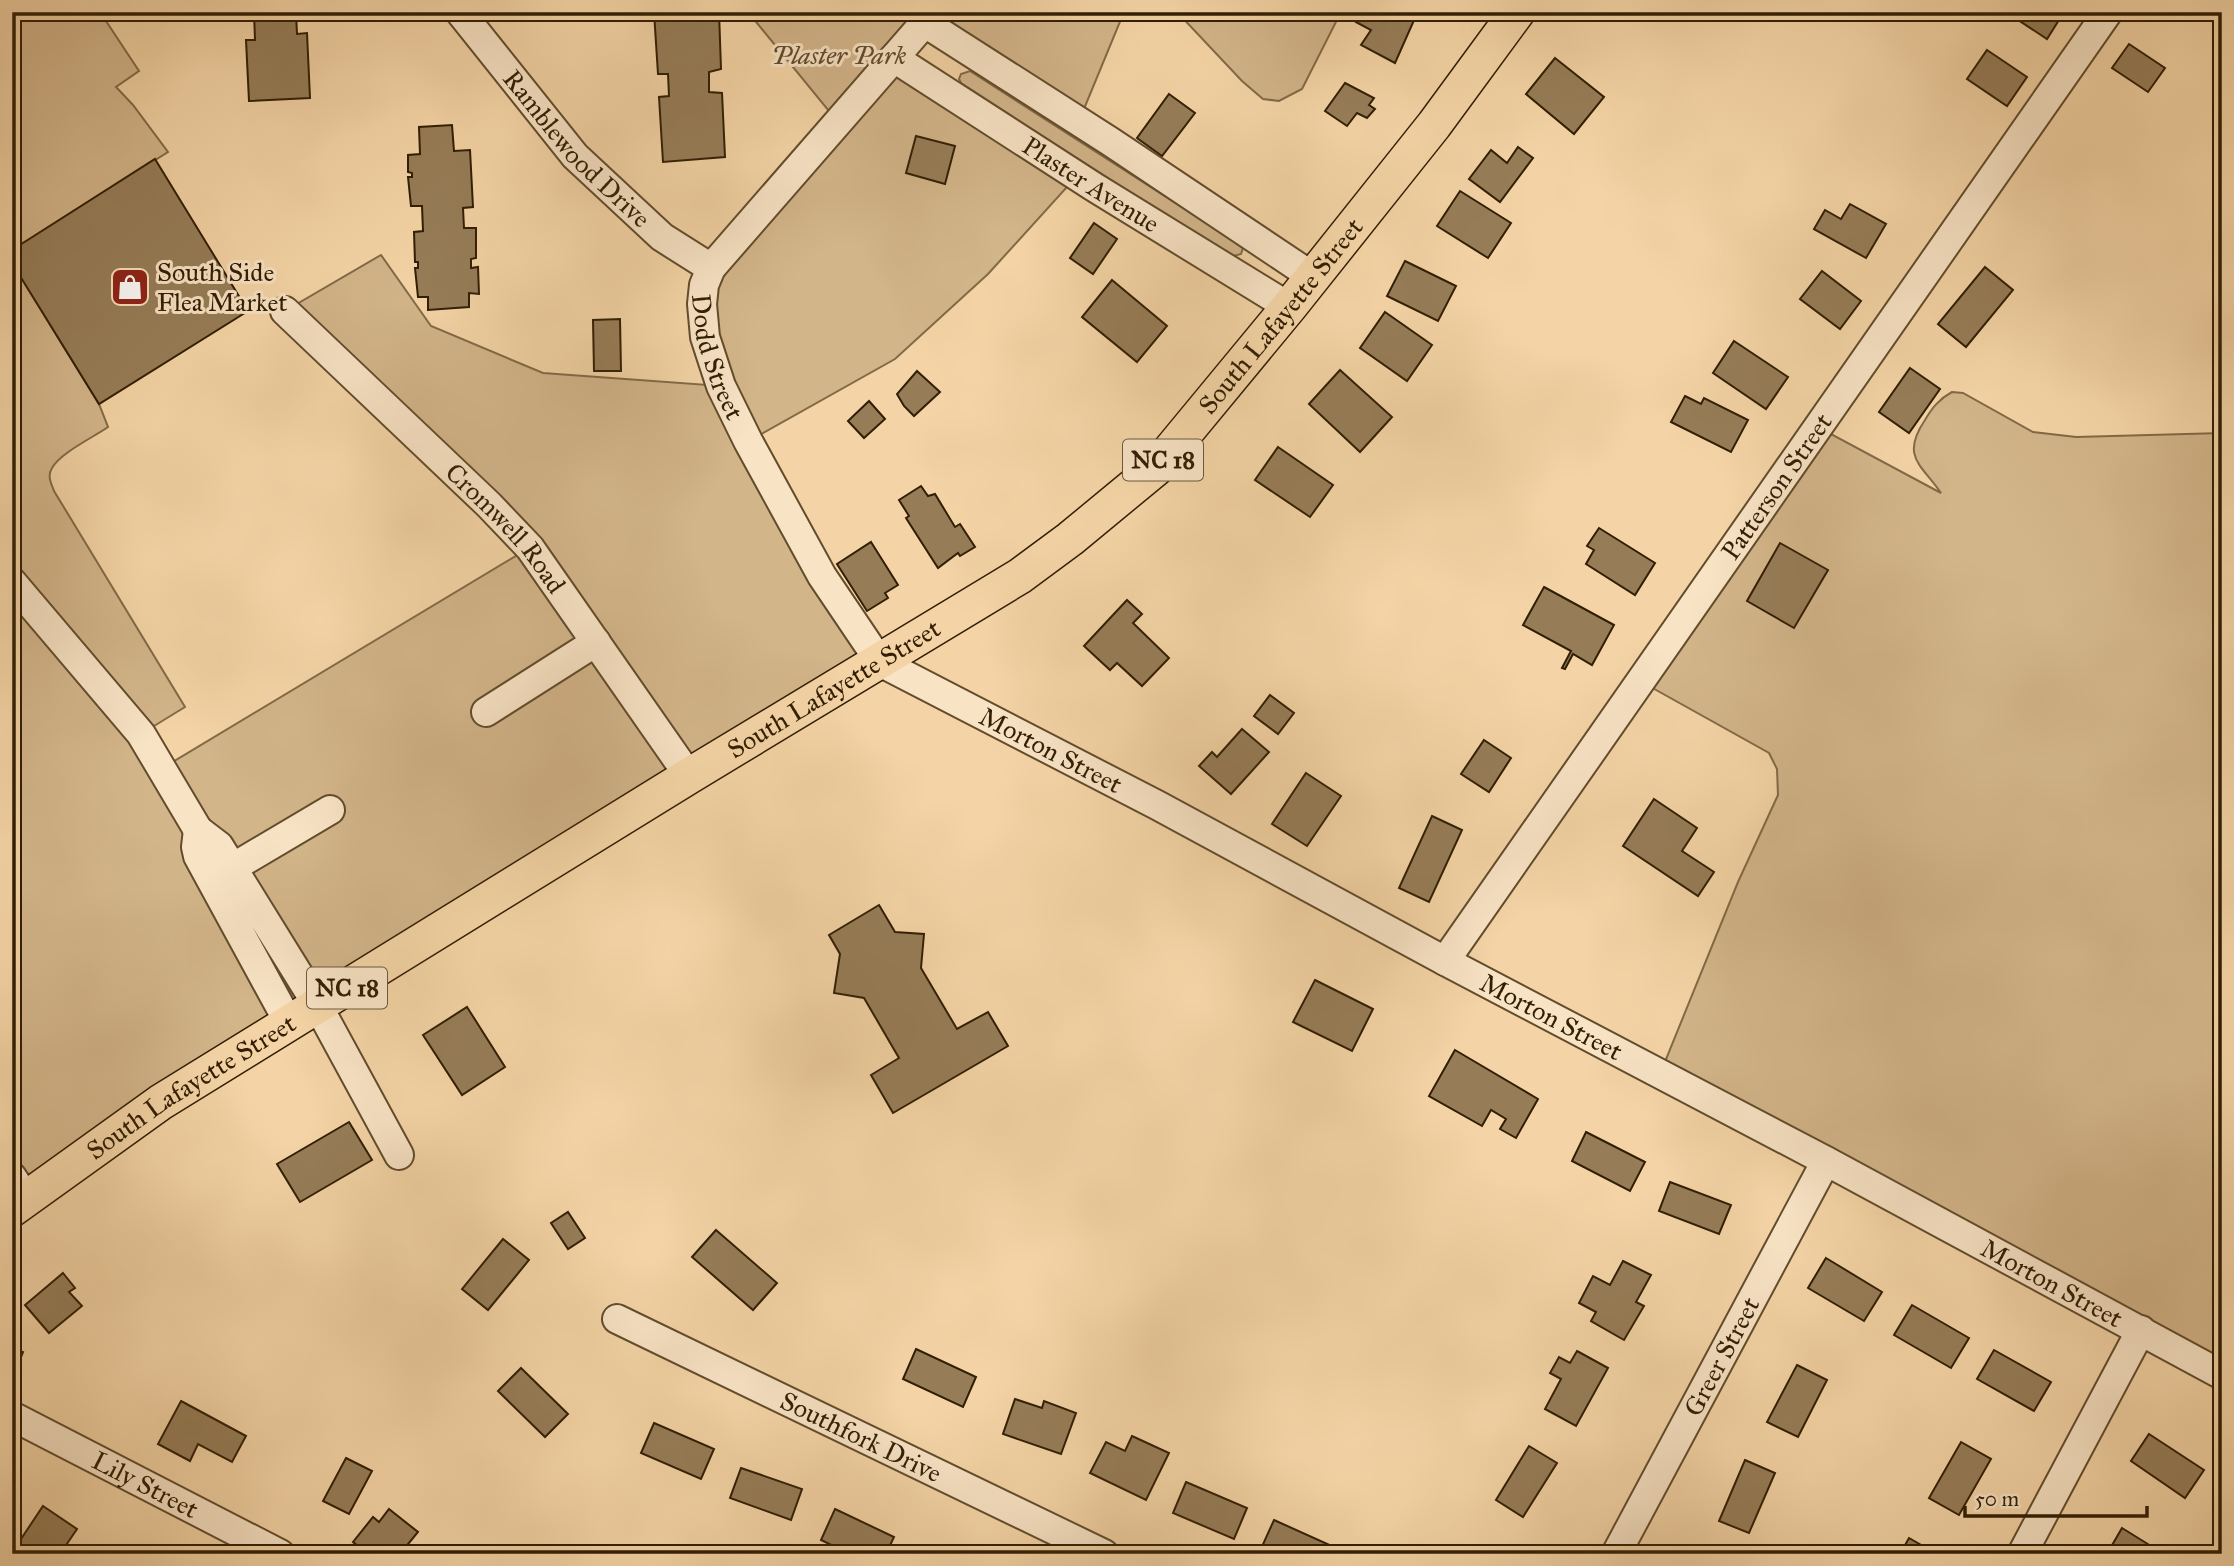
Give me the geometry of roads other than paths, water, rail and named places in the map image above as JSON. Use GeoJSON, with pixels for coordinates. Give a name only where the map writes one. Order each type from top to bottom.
{"type":"FeatureCollection","features":[{"type":"Feature","properties":{"kind":"main road","name":"South Lafayette Street"},"geometry":{"type":"LineString","coordinates":[[17,1195],[160,1102],[1020,576],[1070,539],[1156,468],[1434,125],[1517,12]]}},
{"type":"Feature","properties":{"kind":"street","name":"Ramblewood Drive"},"geometry":{"type":"LineString","coordinates":[[460,12],[575,156],[662,237],[711,268]]}},
{"type":"Feature","properties":{"kind":"street","name":"Patterson Street"},"geometry":{"type":"LineString","coordinates":[[1445,961],[2108,12]]}},
{"type":"Feature","properties":{"kind":"street","name":"Dodd Street"},"geometry":{"type":"LineString","coordinates":[[880,662],[822,576],[748,442],[721,386],[705,337],[702,304],[704,285],[711,268],[930,18]]}},
{"type":"Feature","properties":{"kind":"street","name":"Plaster Avenue"},"geometry":{"type":"LineString","coordinates":[[930,18],[1313,277]]}},
{"type":"Feature","properties":{"kind":"street","name":"Plaster Avenue"},"geometry":{"type":"LineString","coordinates":[[894,58],[1094,187],[1289,307]]}},
{"type":"Feature","properties":{"kind":"street","name":"Cromwell Road"},"geometry":{"type":"LineString","coordinates":[[285,312],[489,505],[530,548],[689,776]]}},
{"type":"Feature","properties":{"kind":"street"},"geometry":{"type":"LineString","coordinates":[[12,582],[141,734],[198,830],[215,841],[232,868],[303,1015]]}},
{"type":"Feature","properties":{"kind":"street"},"geometry":{"type":"LineString","coordinates":[[486,712],[596,642]]}},
{"type":"Feature","properties":{"kind":"street","name":"Morton Street"},"geometry":{"type":"LineString","coordinates":[[880,662],[1157,805],[2222,1375]]}},
{"type":"Feature","properties":{"kind":"street"},"geometry":{"type":"LineString","coordinates":[[232,868],[330,810]]}},
{"type":"Feature","properties":{"kind":"street"},"geometry":{"type":"LineString","coordinates":[[198,830],[198,856],[398,1155]]}},
{"type":"Feature","properties":{"kind":"street","name":"Greer Street"},"geometry":{"type":"LineString","coordinates":[[1616,1554],[1826,1161]]}},
{"type":"Feature","properties":{"kind":"street","name":"Southfork Drive"},"geometry":{"type":"LineString","coordinates":[[617,1319],[1104,1554]]}},
{"type":"Feature","properties":{"kind":"street"},"geometry":{"type":"LineString","coordinates":[[2022,1554],[2141,1330]]}},
{"type":"Feature","properties":{"kind":"street","name":"Lily Street"},"geometry":{"type":"LineString","coordinates":[[12,1416],[280,1554]]}},
{"type":"Feature","properties":{"kind":"place","name":"South Side Flea Market"},"geometry":{"type":"Point","coordinates":[130,287]}},
{"type":"Feature","properties":{"kind":"park label","name":"Plaster Park"},"geometry":{"type":"Point","coordinates":[839,55]}}]}
